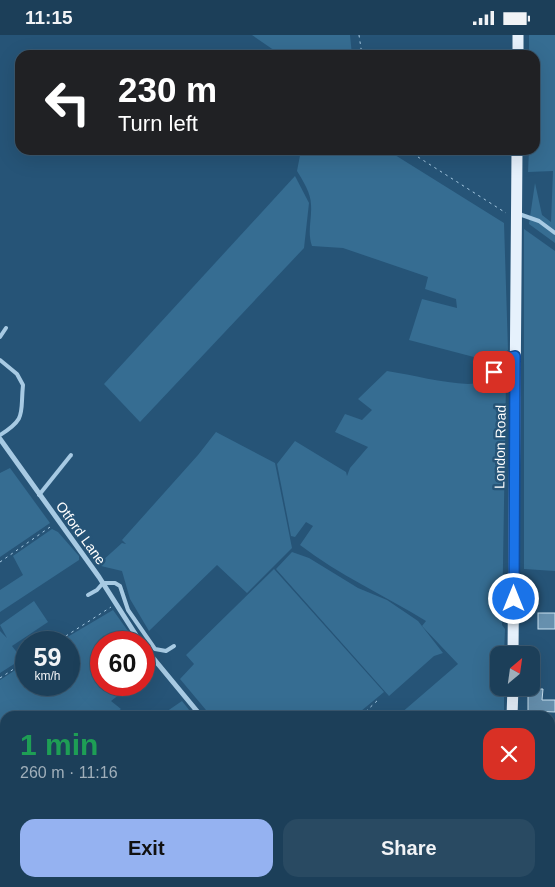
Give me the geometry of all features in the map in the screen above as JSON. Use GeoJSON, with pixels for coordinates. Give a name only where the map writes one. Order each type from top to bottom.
{"type":"FeatureCollection","features":[{"type":"Feature","properties":{"kind":"main road"},"geometry":{"type":"LineString","coordinates":[[518,35],[518,50]]}},
{"type":"Feature","properties":{"kind":"main road","name":"London Road"},"geometry":{"type":"LineString","coordinates":[[513,646],[517,155]]}},
{"type":"Feature","properties":{"kind":"main road"},"geometry":{"type":"LineString","coordinates":[[512,711],[513,696]]}},
{"type":"Feature","properties":{"kind":"street","name":"Otford Lane"},"geometry":{"type":"LineString","coordinates":[[0,437],[58,522],[103,583],[133,631]]}},
{"type":"Feature","properties":{"kind":"street"},"geometry":{"type":"LineString","coordinates":[[155,660],[197,711]]}},
{"type":"Feature","properties":{"kind":"lane"},"geometry":{"type":"LineString","coordinates":[[516,214],[538,221],[555,233]]}},
{"type":"Feature","properties":{"kind":"lane"},"geometry":{"type":"LineString","coordinates":[[0,337],[6,328]]}},
{"type":"Feature","properties":{"kind":"lane"},"geometry":{"type":"LineString","coordinates":[[494,372],[507,358],[515,356]]}},
{"type":"Feature","properties":{"kind":"lane"},"geometry":{"type":"LineString","coordinates":[[0,360],[17,375],[23,385],[20,421],[0,437]]}},
{"type":"Feature","properties":{"kind":"lane"},"geometry":{"type":"LineString","coordinates":[[39,495],[71,455]]}},
{"type":"Feature","properties":{"kind":"lane"},"geometry":{"type":"LineString","coordinates":[[88,595],[97,591],[103,583],[115,583],[120,586],[128,610],[155,649],[166,651],[174,646]]}},
{"type":"Feature","properties":{"kind":"lane"},"geometry":{"type":"LineString","coordinates":[[514,586],[534,588]]}},
{"type":"Feature","properties":{"kind":"lane"},"geometry":{"type":"LineString","coordinates":[[513,611],[534,611]]}},
{"type":"Feature","properties":{"kind":"path"},"geometry":{"type":"LineString","coordinates":[[359,35],[361,50]]}},
{"type":"Feature","properties":{"kind":"path"},"geometry":{"type":"LineString","coordinates":[[415,155],[492,206],[508,214],[516,214]]}},
{"type":"Feature","properties":{"kind":"path"},"geometry":{"type":"LineString","coordinates":[[0,562],[58,522]]}},
{"type":"Feature","properties":{"kind":"path"},"geometry":{"type":"LineString","coordinates":[[73,631],[116,603]]}},
{"type":"Feature","properties":{"kind":"path"},"geometry":{"type":"LineString","coordinates":[[0,677],[15,668]]}},
{"type":"Feature","properties":{"kind":"path"},"geometry":{"type":"LineString","coordinates":[[366,711],[379,699]]}},
{"type":"Feature","properties":{"kind":"shaded area"},"geometry":{"type":"Polygon","coordinates":[[[252,35],[350,35],[352,50],[274,50],[252,35]]]}},
{"type":"Feature","properties":{"kind":"shaded area"},"geometry":{"type":"Polygon","coordinates":[[[529,35],[555,35],[555,243],[529,224],[535,183],[542,215],[551,222],[553,171],[528,172],[529,155],[540,155],[540,50],[529,50],[529,35]]]}},
{"type":"Feature","properties":{"kind":"shaded area"},"geometry":{"type":"Polygon","coordinates":[[[300,155],[395,155],[504,223],[508,350],[493,362],[409,340],[422,299],[457,308],[456,299],[425,289],[428,277],[343,248],[312,246],[310,236],[310,196],[297,171],[300,155]]]}},
{"type":"Feature","properties":{"kind":"shaded area"},"geometry":{"type":"Polygon","coordinates":[[[295,176],[309,203],[304,248],[140,422],[104,384],[295,176]]]}},
{"type":"Feature","properties":{"kind":"shaded area"},"geometry":{"type":"Polygon","coordinates":[[[524,229],[555,251],[555,571],[524,569],[524,229]]]}},
{"type":"Feature","properties":{"kind":"shaded area"},"geometry":{"type":"Polygon","coordinates":[[[387,371],[438,381],[468,384],[496,380],[506,382],[502,625],[505,629],[504,646],[490,646],[490,696],[504,696],[504,711],[403,711],[458,664],[422,626],[426,621],[346,575],[300,545],[313,526],[306,522],[295,537],[291,536],[277,464],[295,441],[346,472],[347,476],[350,468],[368,447],[335,432],[345,414],[362,420],[372,410],[358,399],[387,371]]]}},
{"type":"Feature","properties":{"kind":"shaded area"},"geometry":{"type":"Polygon","coordinates":[[[216,432],[275,463],[292,548],[247,593],[217,565],[149,631],[130,599],[122,571],[101,566],[101,562],[122,543],[126,544],[122,540],[198,455],[216,432]]]}},
{"type":"Feature","properties":{"kind":"shaded area"},"geometry":{"type":"Polygon","coordinates":[[[10,468],[50,523],[0,557],[0,473],[10,468]]]}},
{"type":"Feature","properties":{"kind":"shaded area"},"geometry":{"type":"Polygon","coordinates":[[[52,529],[58,532],[79,556],[79,560],[0,612],[0,590],[23,575],[13,556],[52,529]]]}},
{"type":"Feature","properties":{"kind":"shaded area"},"geometry":{"type":"Polygon","coordinates":[[[292,552],[309,558],[358,588],[387,600],[418,621],[443,653],[434,656],[389,696],[276,569],[292,552]]]}},
{"type":"Feature","properties":{"kind":"shaded area"},"geometry":{"type":"Polygon","coordinates":[[[274,569],[384,692],[361,711],[207,711],[180,679],[194,664],[186,655],[274,569]]]}},
{"type":"Feature","properties":{"kind":"shaded area"},"geometry":{"type":"Polygon","coordinates":[[[34,601],[48,622],[34,631],[15,631],[15,644],[12,646],[15,650],[15,663],[0,673],[0,631],[7,638],[0,625],[34,601]]]}},
{"type":"Feature","properties":{"kind":"shaded area"},"geometry":{"type":"Polygon","coordinates":[[[113,610],[128,631],[90,631],[90,696],[117,696],[111,701],[121,709],[118,711],[0,711],[0,680],[15,670],[15,696],[80,696],[80,631],[78,631],[113,610]]]}},
{"type":"Feature","properties":{"kind":"shaded area"},"geometry":{"type":"Polygon","coordinates":[[[182,701],[190,711],[167,711],[182,701]]]}},
{"type":"Feature","properties":{"kind":"building"},"geometry":{"type":"Polygon","coordinates":[[[538,613],[555,613],[555,629],[538,629],[538,613]]]}},
{"type":"Feature","properties":{"kind":"building"},"geometry":{"type":"Polygon","coordinates":[[[540,689],[543,689],[542,700],[555,700],[555,711],[528,711],[528,696],[540,696],[540,689]]]}},
{"type":"Feature","properties":{"kind":"route"},"geometry":{"type":"LineString","coordinates":[[494,372],[507,358],[515,356],[514,599]]}}]}
